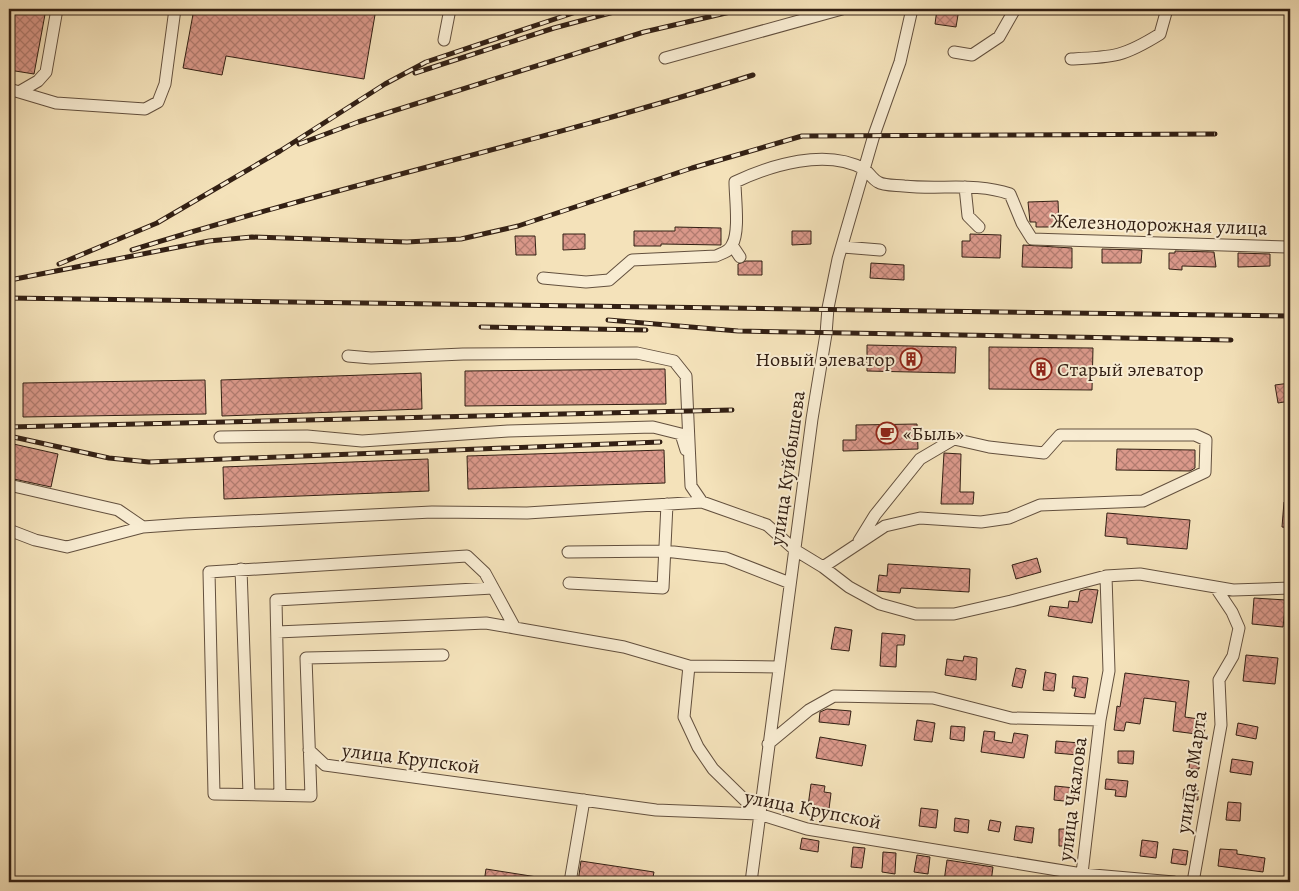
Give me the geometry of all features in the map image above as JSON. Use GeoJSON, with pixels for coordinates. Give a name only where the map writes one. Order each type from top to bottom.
{"type":"FeatureCollection","features":[{"type":"Feature","properties":{"kind":"street"},"geometry":{"type":"LineString","coordinates":[[14,90],[38,81],[46,72],[57,9]]}},
{"type":"Feature","properties":{"kind":"street"},"geometry":{"type":"LineString","coordinates":[[14,90],[56,103],[145,109],[158,102],[165,84],[175,9]]}},
{"type":"Feature","properties":{"kind":"street"},"geometry":{"type":"LineString","coordinates":[[444,40],[450,9]]}},
{"type":"Feature","properties":{"kind":"street"},"geometry":{"type":"LineString","coordinates":[[665,58],[842,9]]}},
{"type":"Feature","properties":{"kind":"street","name":"улица Куйбышева"},"geometry":{"type":"LineString","coordinates":[[750,882],[826,334],[828,308],[864,169],[900,62],[912,9]]}},
{"type":"Feature","properties":{"kind":"street"},"geometry":{"type":"LineString","coordinates":[[954,52],[972,55],[999,37],[1015,9]]}},
{"type":"Feature","properties":{"kind":"street"},"geometry":{"type":"LineString","coordinates":[[1071,59],[1114,57],[1134,50],[1160,34],[1168,9]]}},
{"type":"Feature","properties":{"kind":"street","name":"Железнодорожная улица"},"geometry":{"type":"LineString","coordinates":[[732,245],[736,235],[735,182],[754,174],[816,158],[835,159],[864,169],[878,183],[925,188],[992,188],[1010,194],[1022,223],[1032,239],[1287,247]]}},
{"type":"Feature","properties":{"kind":"street"},"geometry":{"type":"LineString","coordinates":[[965,187],[968,216],[979,227]]}},
{"type":"Feature","properties":{"kind":"street"},"geometry":{"type":"LineString","coordinates":[[543,278],[586,282],[609,280],[632,260],[716,256],[727,252],[732,245],[740,257]]}},
{"type":"Feature","properties":{"kind":"street"},"geometry":{"type":"LineString","coordinates":[[843,247],[880,250]]}},
{"type":"Feature","properties":{"kind":"street"},"geometry":{"type":"LineString","coordinates":[[348,356],[371,358],[463,354],[637,353],[674,362],[686,376],[691,486],[702,502]]}},
{"type":"Feature","properties":{"kind":"street"},"geometry":{"type":"LineString","coordinates":[[220,437],[307,436],[362,440],[508,431],[653,426],[681,434],[690,463]]}},
{"type":"Feature","properties":{"kind":"street"},"geometry":{"type":"LineString","coordinates":[[823,567],[859,541],[885,526],[920,518],[981,522],[1010,518],[1040,505],[1142,501],[1205,472],[1206,440],[1196,436],[1060,436],[1044,453],[989,447],[954,439],[920,459],[875,515],[859,541]]}},
{"type":"Feature","properties":{"kind":"street"},"geometry":{"type":"LineString","coordinates":[[9,485],[118,510],[144,527]]}},
{"type":"Feature","properties":{"kind":"street"},"geometry":{"type":"LineString","coordinates":[[9,530],[35,540],[68,547],[144,527],[432,512],[527,513],[702,502],[768,525],[795,550],[823,567],[849,587],[880,604],[916,614],[954,614],[1106,576],[1140,574],[1233,590],[1290,588]]}},
{"type":"Feature","properties":{"kind":"street"},"geometry":{"type":"LineString","coordinates":[[569,583],[663,588],[667,504]]}},
{"type":"Feature","properties":{"kind":"street"},"geometry":{"type":"LineString","coordinates":[[568,552],[665,551],[726,558],[790,583]]}},
{"type":"Feature","properties":{"kind":"street"},"geometry":{"type":"LineString","coordinates":[[443,656],[306,658],[311,796],[214,794],[208,572],[467,556],[485,573],[515,628]]}},
{"type":"Feature","properties":{"kind":"street"},"geometry":{"type":"LineString","coordinates":[[241,569],[249,794]]}},
{"type":"Feature","properties":{"kind":"street","name":"улица Чкалова"},"geometry":{"type":"LineString","coordinates":[[1082,878],[1100,720],[1109,671],[1106,576]]}},
{"type":"Feature","properties":{"kind":"street"},"geometry":{"type":"LineString","coordinates":[[280,795],[276,600],[493,588]]}},
{"type":"Feature","properties":{"kind":"street","name":"улица 8 Марта"},"geometry":{"type":"LineString","coordinates":[[1193,882],[1221,725],[1219,680],[1233,656],[1239,628],[1232,612],[1216,588]]}},
{"type":"Feature","properties":{"kind":"street"},"geometry":{"type":"LineString","coordinates":[[277,632],[486,623],[624,647],[689,666],[779,667]]}},
{"type":"Feature","properties":{"kind":"street"},"geometry":{"type":"LineString","coordinates":[[689,666],[684,717],[698,747],[713,769],[759,814]]}},
{"type":"Feature","properties":{"kind":"street"},"geometry":{"type":"LineString","coordinates":[[768,744],[810,710],[834,696],[933,698],[1011,718],[1100,720]]}},
{"type":"Feature","properties":{"kind":"street","name":"улица Крупской"},"geometry":{"type":"LineString","coordinates":[[309,750],[325,766],[656,810],[759,814],[807,829],[1082,878],[1174,882]]}},
{"type":"Feature","properties":{"kind":"street"},"geometry":{"type":"LineString","coordinates":[[570,882],[584,800]]}},
{"type":"Feature","properties":{"kind":"building"},"geometry":{"type":"Polygon","coordinates":[[[9,9],[46,9],[34,74],[9,70],[9,9]]]}},
{"type":"Feature","properties":{"kind":"building"},"geometry":{"type":"Polygon","coordinates":[[[194,9],[376,9],[364,79],[226,56],[222,75],[183,68],[194,9]]]}},
{"type":"Feature","properties":{"kind":"building"},"geometry":{"type":"Polygon","coordinates":[[[937,9],[959,9],[956,27],[935,24],[937,9]]]}},
{"type":"Feature","properties":{"kind":"building"},"geometry":{"type":"Polygon","coordinates":[[[1058,201],[1059,227],[1036,227],[1036,222],[1030,222],[1028,202],[1058,201]]]}},
{"type":"Feature","properties":{"kind":"building"},"geometry":{"type":"Polygon","coordinates":[[[675,227],[721,228],[721,245],[661,244],[661,246],[634,246],[634,231],[675,231],[675,227]]]}},
{"type":"Feature","properties":{"kind":"building"},"geometry":{"type":"Polygon","coordinates":[[[792,231],[811,231],[811,244],[792,245],[792,231]]]}},
{"type":"Feature","properties":{"kind":"building"},"geometry":{"type":"Polygon","coordinates":[[[563,234],[585,234],[585,249],[563,250],[563,234]]]}},
{"type":"Feature","properties":{"kind":"building"},"geometry":{"type":"Polygon","coordinates":[[[970,234],[1001,235],[1000,258],[962,257],[962,241],[970,241],[970,234]]]}},
{"type":"Feature","properties":{"kind":"building"},"geometry":{"type":"Polygon","coordinates":[[[515,236],[535,236],[536,255],[516,255],[515,236]]]}},
{"type":"Feature","properties":{"kind":"building"},"geometry":{"type":"Polygon","coordinates":[[[1023,245],[1072,248],[1072,268],[1022,267],[1023,245]]]}},
{"type":"Feature","properties":{"kind":"building"},"geometry":{"type":"Polygon","coordinates":[[[1102,249],[1142,250],[1141,263],[1102,263],[1102,249]]]}},
{"type":"Feature","properties":{"kind":"building"},"geometry":{"type":"Polygon","coordinates":[[[1175,251],[1214,252],[1216,267],[1182,266],[1182,270],[1169,269],[1169,253],[1175,253],[1175,251]]]}},
{"type":"Feature","properties":{"kind":"building"},"geometry":{"type":"Polygon","coordinates":[[[1238,253],[1270,254],[1270,266],[1238,267],[1238,253]]]}},
{"type":"Feature","properties":{"kind":"building"},"geometry":{"type":"Polygon","coordinates":[[[746,261],[762,261],[762,275],[738,275],[738,264],[746,261]]]}},
{"type":"Feature","properties":{"kind":"building"},"geometry":{"type":"Polygon","coordinates":[[[871,263],[904,265],[904,280],[870,278],[871,263]]]}},
{"type":"Feature","properties":{"kind":"building","name":"Новый элеватор"},"geometry":{"type":"Polygon","coordinates":[[[867,345],[956,347],[955,373],[867,371],[867,345]]]}},
{"type":"Feature","properties":{"kind":"building","name":"Старый элеватор"},"geometry":{"type":"Polygon","coordinates":[[[989,347],[1093,348],[1092,390],[989,389],[989,347]]]}},
{"type":"Feature","properties":{"kind":"building"},"geometry":{"type":"Polygon","coordinates":[[[665,369],[666,404],[465,406],[465,371],[665,369]]]}},
{"type":"Feature","properties":{"kind":"building"},"geometry":{"type":"Polygon","coordinates":[[[421,373],[422,409],[222,416],[221,380],[421,373]]]}},
{"type":"Feature","properties":{"kind":"building"},"geometry":{"type":"Polygon","coordinates":[[[205,380],[206,414],[23,417],[23,383],[205,380]]]}},
{"type":"Feature","properties":{"kind":"building"},"geometry":{"type":"Polygon","coordinates":[[[1290,383],[1290,401],[1278,403],[1275,385],[1290,383]]]}},
{"type":"Feature","properties":{"kind":"building","name":"«Быль»"},"geometry":{"type":"Polygon","coordinates":[[[917,424],[918,449],[843,451],[843,440],[856,440],[856,425],[917,424]]]}},
{"type":"Feature","properties":{"kind":"building"},"geometry":{"type":"Polygon","coordinates":[[[9,443],[58,454],[51,487],[9,478],[9,443]]]}},
{"type":"Feature","properties":{"kind":"building"},"geometry":{"type":"Polygon","coordinates":[[[1117,449],[1195,450],[1195,468],[1190,471],[1116,470],[1117,449]]]}},
{"type":"Feature","properties":{"kind":"building"},"geometry":{"type":"Polygon","coordinates":[[[664,450],[665,483],[468,489],[467,456],[664,450]]]}},
{"type":"Feature","properties":{"kind":"building"},"geometry":{"type":"Polygon","coordinates":[[[944,453],[961,454],[960,492],[974,492],[973,504],[941,504],[944,453]]]}},
{"type":"Feature","properties":{"kind":"building"},"geometry":{"type":"Polygon","coordinates":[[[428,459],[429,491],[224,499],[223,467],[428,459]]]}},
{"type":"Feature","properties":{"kind":"building"},"geometry":{"type":"Polygon","coordinates":[[[1284,502],[1290,502],[1290,528],[1282,527],[1284,502]]]}},
{"type":"Feature","properties":{"kind":"building"},"geometry":{"type":"Polygon","coordinates":[[[1107,513],[1190,520],[1187,549],[1127,544],[1127,538],[1105,536],[1107,513]]]}},
{"type":"Feature","properties":{"kind":"building"},"geometry":{"type":"Polygon","coordinates":[[[1037,558],[1041,572],[1016,579],[1012,565],[1037,558]]]}},
{"type":"Feature","properties":{"kind":"building"},"geometry":{"type":"Polygon","coordinates":[[[888,564],[970,569],[969,592],[901,588],[900,593],[877,591],[879,575],[887,576],[888,564]]]}},
{"type":"Feature","properties":{"kind":"building"},"geometry":{"type":"Polygon","coordinates":[[[1087,589],[1098,590],[1092,623],[1048,616],[1050,606],[1068,608],[1069,601],[1078,602],[1080,591],[1087,589]]]}},
{"type":"Feature","properties":{"kind":"building"},"geometry":{"type":"Polygon","coordinates":[[[1254,598],[1286,600],[1283,627],[1252,624],[1254,598]]]}},
{"type":"Feature","properties":{"kind":"building"},"geometry":{"type":"Polygon","coordinates":[[[835,627],[852,630],[849,651],[831,649],[835,627]]]}},
{"type":"Feature","properties":{"kind":"building"},"geometry":{"type":"Polygon","coordinates":[[[882,633],[905,635],[904,645],[897,645],[896,667],[880,666],[882,633]]]}},
{"type":"Feature","properties":{"kind":"building"},"geometry":{"type":"Polygon","coordinates":[[[1246,655],[1278,658],[1275,684],[1243,681],[1246,655]]]}},
{"type":"Feature","properties":{"kind":"building"},"geometry":{"type":"Polygon","coordinates":[[[964,656],[977,658],[976,680],[945,675],[947,659],[963,661],[964,656]]]}},
{"type":"Feature","properties":{"kind":"building"},"geometry":{"type":"Polygon","coordinates":[[[1016,668],[1026,670],[1022,688],[1012,686],[1016,668]]]}},
{"type":"Feature","properties":{"kind":"building"},"geometry":{"type":"Polygon","coordinates":[[[1045,672],[1056,674],[1054,691],[1043,690],[1045,672]]]}},
{"type":"Feature","properties":{"kind":"building"},"geometry":{"type":"Polygon","coordinates":[[[1125,673],[1189,681],[1185,717],[1206,720],[1204,735],[1173,731],[1176,702],[1144,698],[1140,724],[1126,722],[1124,731],[1114,730],[1117,706],[1120,707],[1125,673]]]}},
{"type":"Feature","properties":{"kind":"building"},"geometry":{"type":"Polygon","coordinates":[[[1073,676],[1088,678],[1085,698],[1074,696],[1076,688],[1072,688],[1073,676]]]}},
{"type":"Feature","properties":{"kind":"building"},"geometry":{"type":"Polygon","coordinates":[[[827,709],[851,711],[849,725],[819,722],[820,712],[827,709]]]}},
{"type":"Feature","properties":{"kind":"building"},"geometry":{"type":"Polygon","coordinates":[[[917,720],[935,723],[932,742],[914,740],[917,720]]]}},
{"type":"Feature","properties":{"kind":"building"},"geometry":{"type":"Polygon","coordinates":[[[1238,723],[1258,727],[1256,739],[1236,735],[1238,723]]]}},
{"type":"Feature","properties":{"kind":"building"},"geometry":{"type":"Polygon","coordinates":[[[951,726],[965,727],[964,741],[950,739],[951,726]]]}},
{"type":"Feature","properties":{"kind":"building"},"geometry":{"type":"Polygon","coordinates":[[[984,731],[995,732],[994,740],[1012,743],[1014,733],[1028,735],[1024,758],[981,752],[984,731]]]}},
{"type":"Feature","properties":{"kind":"building"},"geometry":{"type":"Polygon","coordinates":[[[820,737],[866,745],[862,766],[816,758],[820,737]]]}},
{"type":"Feature","properties":{"kind":"building"},"geometry":{"type":"Polygon","coordinates":[[[1056,741],[1080,743],[1078,755],[1055,753],[1056,741]]]}},
{"type":"Feature","properties":{"kind":"building"},"geometry":{"type":"Polygon","coordinates":[[[1118,751],[1134,751],[1133,764],[1118,763],[1118,751]]]}},
{"type":"Feature","properties":{"kind":"building"},"geometry":{"type":"Polygon","coordinates":[[[1190,755],[1200,755],[1199,769],[1189,769],[1190,755]]]}},
{"type":"Feature","properties":{"kind":"building"},"geometry":{"type":"Polygon","coordinates":[[[1232,759],[1253,762],[1251,775],[1230,772],[1232,759]]]}},
{"type":"Feature","properties":{"kind":"building"},"geometry":{"type":"Polygon","coordinates":[[[1106,779],[1128,781],[1126,797],[1115,796],[1116,790],[1105,789],[1106,779]]]}},
{"type":"Feature","properties":{"kind":"building"},"geometry":{"type":"Polygon","coordinates":[[[811,784],[825,786],[824,792],[831,793],[829,809],[808,806],[811,784]]]}},
{"type":"Feature","properties":{"kind":"building"},"geometry":{"type":"Polygon","coordinates":[[[1055,786],[1075,788],[1074,802],[1054,800],[1055,786]]]}},
{"type":"Feature","properties":{"kind":"building"},"geometry":{"type":"Polygon","coordinates":[[[1184,789],[1198,790],[1198,800],[1183,799],[1184,789]]]}},
{"type":"Feature","properties":{"kind":"building"},"geometry":{"type":"Polygon","coordinates":[[[1228,802],[1241,803],[1240,821],[1226,820],[1228,802]]]}},
{"type":"Feature","properties":{"kind":"building"},"geometry":{"type":"Polygon","coordinates":[[[921,808],[938,810],[936,828],[919,826],[921,808]]]}},
{"type":"Feature","properties":{"kind":"building"},"geometry":{"type":"Polygon","coordinates":[[[955,818],[969,820],[968,833],[954,831],[955,818]]]}},
{"type":"Feature","properties":{"kind":"building"},"geometry":{"type":"Polygon","coordinates":[[[990,820],[1001,822],[999,832],[988,830],[990,820]]]}},
{"type":"Feature","properties":{"kind":"building"},"geometry":{"type":"Polygon","coordinates":[[[1016,826],[1034,828],[1032,843],[1014,840],[1016,826]]]}},
{"type":"Feature","properties":{"kind":"building"},"geometry":{"type":"Polygon","coordinates":[[[1059,829],[1069,829],[1069,846],[1059,846],[1059,829]]]}},
{"type":"Feature","properties":{"kind":"building"},"geometry":{"type":"Polygon","coordinates":[[[802,838],[819,841],[818,852],[800,849],[802,838]]]}},
{"type":"Feature","properties":{"kind":"building"},"geometry":{"type":"Polygon","coordinates":[[[1142,840],[1158,842],[1156,858],[1140,856],[1142,840]]]}},
{"type":"Feature","properties":{"kind":"building"},"geometry":{"type":"Polygon","coordinates":[[[853,847],[865,848],[862,868],[851,867],[853,847]]]}},
{"type":"Feature","properties":{"kind":"building"},"geometry":{"type":"Polygon","coordinates":[[[1173,849],[1188,851],[1186,865],[1171,863],[1173,849]]]}},
{"type":"Feature","properties":{"kind":"building"},"geometry":{"type":"Polygon","coordinates":[[[1220,849],[1237,850],[1237,854],[1265,858],[1263,872],[1218,866],[1220,849]]]}},
{"type":"Feature","properties":{"kind":"building"},"geometry":{"type":"Polygon","coordinates":[[[883,852],[896,853],[895,874],[882,872],[883,852]]]}},
{"type":"Feature","properties":{"kind":"building"},"geometry":{"type":"Polygon","coordinates":[[[917,855],[930,857],[928,874],[914,872],[917,855]]]}},
{"type":"Feature","properties":{"kind":"building"},"geometry":{"type":"Polygon","coordinates":[[[947,860],[993,867],[991,882],[944,881],[947,860]]]}},
{"type":"Feature","properties":{"kind":"building"},"geometry":{"type":"Polygon","coordinates":[[[581,861],[654,872],[652,882],[578,882],[581,861]]]}},
{"type":"Feature","properties":{"kind":"building"},"geometry":{"type":"Polygon","coordinates":[[[486,869],[537,877],[537,882],[484,882],[486,869]]]}},
{"type":"Feature","properties":{"kind":"railway"},"geometry":{"type":"LineString","coordinates":[[59,264],[157,223],[280,151],[385,84],[426,62],[585,9]]}},
{"type":"Feature","properties":{"kind":"railway"},"geometry":{"type":"LineString","coordinates":[[415,73],[554,28],[625,9]]}},
{"type":"Feature","properties":{"kind":"railway"},"geometry":{"type":"LineString","coordinates":[[299,144],[358,122],[644,32],[743,9]]}},
{"type":"Feature","properties":{"kind":"railway"},"geometry":{"type":"LineString","coordinates":[[132,250],[287,205],[598,121],[753,75]]}},
{"type":"Feature","properties":{"kind":"railway"},"geometry":{"type":"LineString","coordinates":[[10,280],[209,241],[252,237],[407,242],[461,239],[518,226],[692,168],[802,136],[1215,134]]}},
{"type":"Feature","properties":{"kind":"railway"},"geometry":{"type":"LineString","coordinates":[[9,298],[1290,316]]}},
{"type":"Feature","properties":{"kind":"railway"},"geometry":{"type":"LineString","coordinates":[[608,320],[738,331],[1231,340]]}},
{"type":"Feature","properties":{"kind":"railway"},"geometry":{"type":"LineString","coordinates":[[481,327],[646,330]]}},
{"type":"Feature","properties":{"kind":"railway"},"geometry":{"type":"LineString","coordinates":[[9,427],[732,410]]}},
{"type":"Feature","properties":{"kind":"railway"},"geometry":{"type":"LineString","coordinates":[[9,436],[109,458],[149,462],[660,442]]}},
{"type":"Feature","properties":{"kind":"place","name":"Новый элеватор"},"geometry":{"type":"Point","coordinates":[911,359]}},
{"type":"Feature","properties":{"kind":"place","name":"Старый элеватор"},"geometry":{"type":"Point","coordinates":[1041,369]}},
{"type":"Feature","properties":{"kind":"place","name":"«Быль»"},"geometry":{"type":"Point","coordinates":[887,433]}}]}
